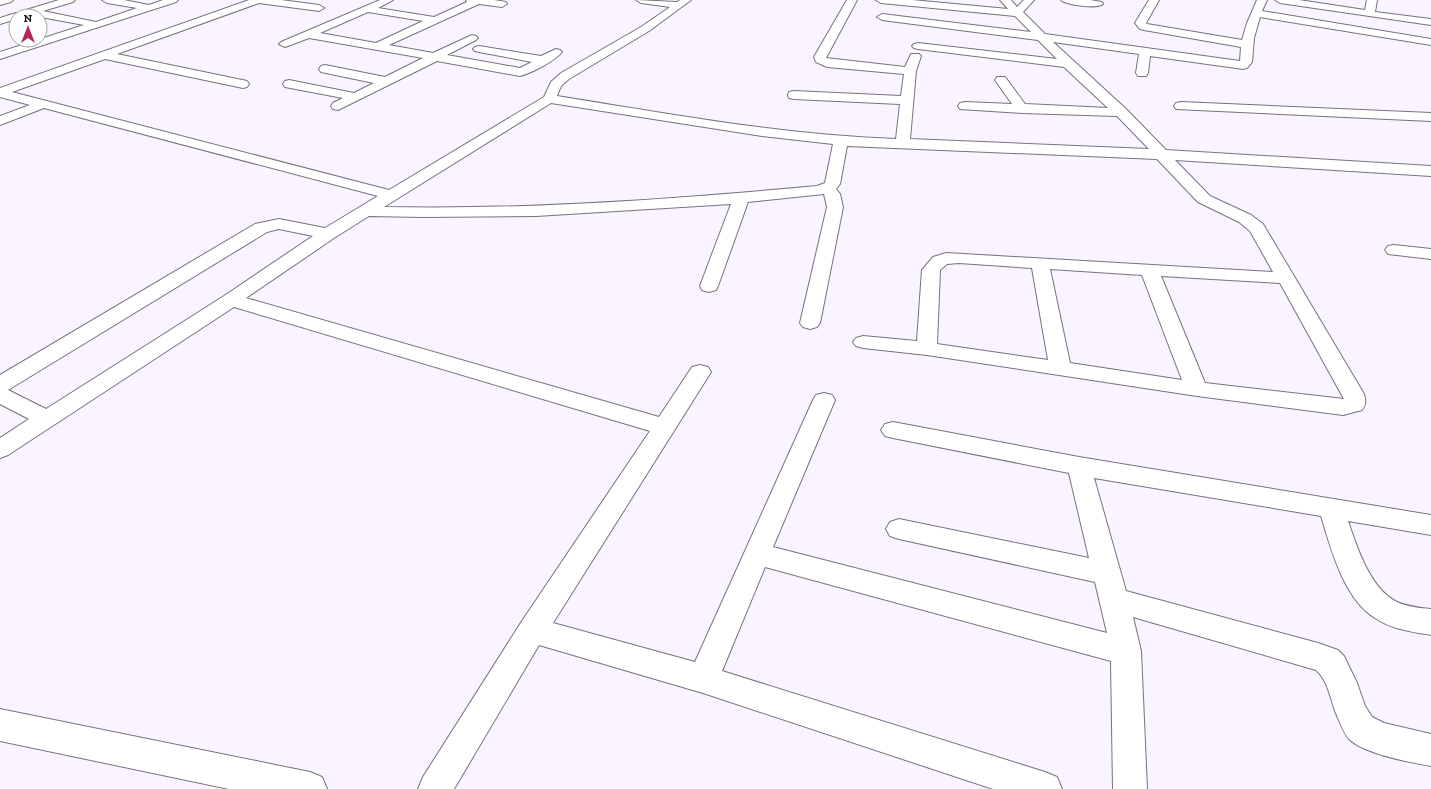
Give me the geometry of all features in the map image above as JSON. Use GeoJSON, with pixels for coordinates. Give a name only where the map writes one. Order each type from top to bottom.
{"type":"FeatureCollection","features":[{"type":"Feature","properties":{"kind":"street"},"geometry":{"type":"LineString","coordinates":[[0,2],[8,0]]}},
{"type":"Feature","properties":{"kind":"street"},"geometry":{"type":"LineString","coordinates":[[43,8],[70,0]]}},
{"type":"Feature","properties":{"kind":"street"},"geometry":{"type":"LineString","coordinates":[[107,0],[149,7]]}},
{"type":"Feature","properties":{"kind":"street"},"geometry":{"type":"LineString","coordinates":[[48,40],[173,0]]}},
{"type":"Feature","properties":{"kind":"street"},"geometry":{"type":"LineString","coordinates":[[0,92],[258,0],[319,8]]}},
{"type":"Feature","properties":{"kind":"street"},"geometry":{"type":"LineString","coordinates":[[285,44],[388,0]]}},
{"type":"Feature","properties":{"kind":"street"},"geometry":{"type":"LineString","coordinates":[[376,47],[474,0],[502,4]]}},
{"type":"Feature","properties":{"kind":"street"},"geometry":{"type":"LineString","coordinates":[[641,0],[682,2]]}},
{"type":"Feature","properties":{"kind":"street"},"geometry":{"type":"LineString","coordinates":[[852,0],[820,57],[820,60],[827,63],[910,71]]}},
{"type":"Feature","properties":{"kind":"street"},"geometry":{"type":"LineString","coordinates":[[881,0],[1017,13]]}},
{"type":"Feature","properties":{"kind":"street"},"geometry":{"type":"LineString","coordinates":[[863,342],[927,349],[1197,388],[1343,407],[1354,405],[1355,400],[1353,394],[1257,228],[1251,222],[1242,217],[1215,206],[1204,199],[1121,112],[1068,64],[1005,0]]}},
{"type":"Feature","properties":{"kind":"street"},"geometry":{"type":"LineString","coordinates":[[1017,13],[1029,0]]}},
{"type":"Feature","properties":{"kind":"street"},"geometry":{"type":"LineString","coordinates":[[1066,0],[1098,4]]}},
{"type":"Feature","properties":{"kind":"street"},"geometry":{"type":"LineString","coordinates":[[1154,0],[1140,23],[1144,27],[1246,44]]}},
{"type":"Feature","properties":{"kind":"street"},"geometry":{"type":"LineString","coordinates":[[882,17],[1243,65],[1246,62],[1246,44],[1262,0]]}},
{"type":"Feature","properties":{"kind":"street"},"geometry":{"type":"LineString","coordinates":[[1280,0],[1431,22]]}},
{"type":"Feature","properties":{"kind":"street"},"geometry":{"type":"LineString","coordinates":[[1369,14],[1372,0]]}},
{"type":"Feature","properties":{"kind":"street"},"geometry":{"type":"LineString","coordinates":[[550,99],[555,85],[565,76],[645,29],[682,2]]}},
{"type":"Feature","properties":{"kind":"street"},"geometry":{"type":"LineString","coordinates":[[366,9],[434,20]]}},
{"type":"Feature","properties":{"kind":"street"},"geometry":{"type":"LineString","coordinates":[[1256,13],[1431,42]]}},
{"type":"Feature","properties":{"kind":"street"},"geometry":{"type":"LineString","coordinates":[[48,16],[96,25]]}},
{"type":"Feature","properties":{"kind":"street"},"geometry":{"type":"LineString","coordinates":[[902,144],[910,71],[925,22]]}},
{"type":"Feature","properties":{"kind":"street"},"geometry":{"type":"LineString","coordinates":[[308,34],[520,72],[526,71],[556,52]]}},
{"type":"Feature","properties":{"kind":"street"},"geometry":{"type":"LineString","coordinates":[[338,106],[472,38]]}},
{"type":"Feature","properties":{"kind":"street"},"geometry":{"type":"LineString","coordinates":[[456,46],[544,60]]}},
{"type":"Feature","properties":{"kind":"street"},"geometry":{"type":"LineString","coordinates":[[918,46],[1068,64]]}},
{"type":"Feature","properties":{"kind":"street"},"geometry":{"type":"LineString","coordinates":[[0,56],[24,48]]}},
{"type":"Feature","properties":{"kind":"street"},"geometry":{"type":"LineString","coordinates":[[1142,73],[1145,52]]}},
{"type":"Feature","properties":{"kind":"street"},"geometry":{"type":"LineString","coordinates":[[104,55],[243,84]]}},
{"type":"Feature","properties":{"kind":"street"},"geometry":{"type":"LineString","coordinates":[[325,69],[385,82]]}},
{"type":"Feature","properties":{"kind":"street"},"geometry":{"type":"LineString","coordinates":[[1001,80],[1022,109]]}},
{"type":"Feature","properties":{"kind":"street"},"geometry":{"type":"LineString","coordinates":[[289,84],[355,97]]}},
{"type":"Feature","properties":{"kind":"street"},"geometry":{"type":"LineString","coordinates":[[0,92],[392,195]]}},
{"type":"Feature","properties":{"kind":"street"},"geometry":{"type":"LineString","coordinates":[[794,95],[906,100]]}},
{"type":"Feature","properties":{"kind":"street"},"geometry":{"type":"LineString","coordinates":[[0,449],[231,300],[328,234],[550,99],[762,132],[841,141],[1162,154],[1431,170]]}},
{"type":"Feature","properties":{"kind":"street"},"geometry":{"type":"LineString","coordinates":[[0,121],[44,104]]}},
{"type":"Feature","properties":{"kind":"street"},"geometry":{"type":"LineString","coordinates":[[965,106],[1121,112]]}},
{"type":"Feature","properties":{"kind":"street"},"geometry":{"type":"LineString","coordinates":[[1181,106],[1431,117]]}},
{"type":"Feature","properties":{"kind":"street"},"geometry":{"type":"LineString","coordinates":[[366,211],[439,213],[637,206],[819,191],[828,188],[832,184],[841,141]]}},
{"type":"Feature","properties":{"kind":"street"},"geometry":{"type":"LineString","coordinates":[[810,323],[835,206],[832,194],[828,188]]}},
{"type":"Feature","properties":{"kind":"street"},"geometry":{"type":"LineString","coordinates":[[709,286],[741,198]]}},
{"type":"Feature","properties":{"kind":"street"},"geometry":{"type":"LineString","coordinates":[[0,385],[261,228],[279,224],[328,234]]}},
{"type":"Feature","properties":{"kind":"street"},"geometry":{"type":"LineString","coordinates":[[1394,250],[1431,254]]}},
{"type":"Feature","properties":{"kind":"street"},"geometry":{"type":"LineString","coordinates":[[927,349],[931,270],[934,264],[939,260],[959,258],[1285,278]]}},
{"type":"Feature","properties":{"kind":"street"},"geometry":{"type":"LineString","coordinates":[[1040,264],[1060,368]]}},
{"type":"Feature","properties":{"kind":"street"},"geometry":{"type":"LineString","coordinates":[[1149,270],[1197,388]]}},
{"type":"Feature","properties":{"kind":"street"},"geometry":{"type":"LineString","coordinates":[[231,300],[664,427]]}},
{"type":"Feature","properties":{"kind":"street"},"geometry":{"type":"LineString","coordinates":[[435,789],[532,630],[700,372]]}},
{"type":"Feature","properties":{"kind":"street"},"geometry":{"type":"LineString","coordinates":[[0,395],[46,418]]}},
{"type":"Feature","properties":{"kind":"street"},"geometry":{"type":"LineString","coordinates":[[703,679],[824,400]]}},
{"type":"Feature","properties":{"kind":"street"},"geometry":{"type":"LineString","coordinates":[[893,430],[1079,466],[1431,525]]}},
{"type":"Feature","properties":{"kind":"street"},"geometry":{"type":"LineString","coordinates":[[1079,466],[1111,586],[1126,651],[1130,789]]}},
{"type":"Feature","properties":{"kind":"street"},"geometry":{"type":"LineString","coordinates":[[1330,508],[1358,580],[1369,596],[1385,610],[1413,619],[1431,622]]}},
{"type":"Feature","properties":{"kind":"street"},"geometry":{"type":"LineString","coordinates":[[899,528],[1111,586],[1327,660],[1335,669],[1356,721],[1362,729],[1372,735],[1431,750]]}},
{"type":"Feature","properties":{"kind":"street"},"geometry":{"type":"LineString","coordinates":[[757,554],[1126,651]]}},
{"type":"Feature","properties":{"kind":"street"},"geometry":{"type":"LineString","coordinates":[[532,630],[703,679],[1045,789]]}},
{"type":"Feature","properties":{"kind":"street"},"geometry":{"type":"LineString","coordinates":[[0,725],[310,789]]}}]}
